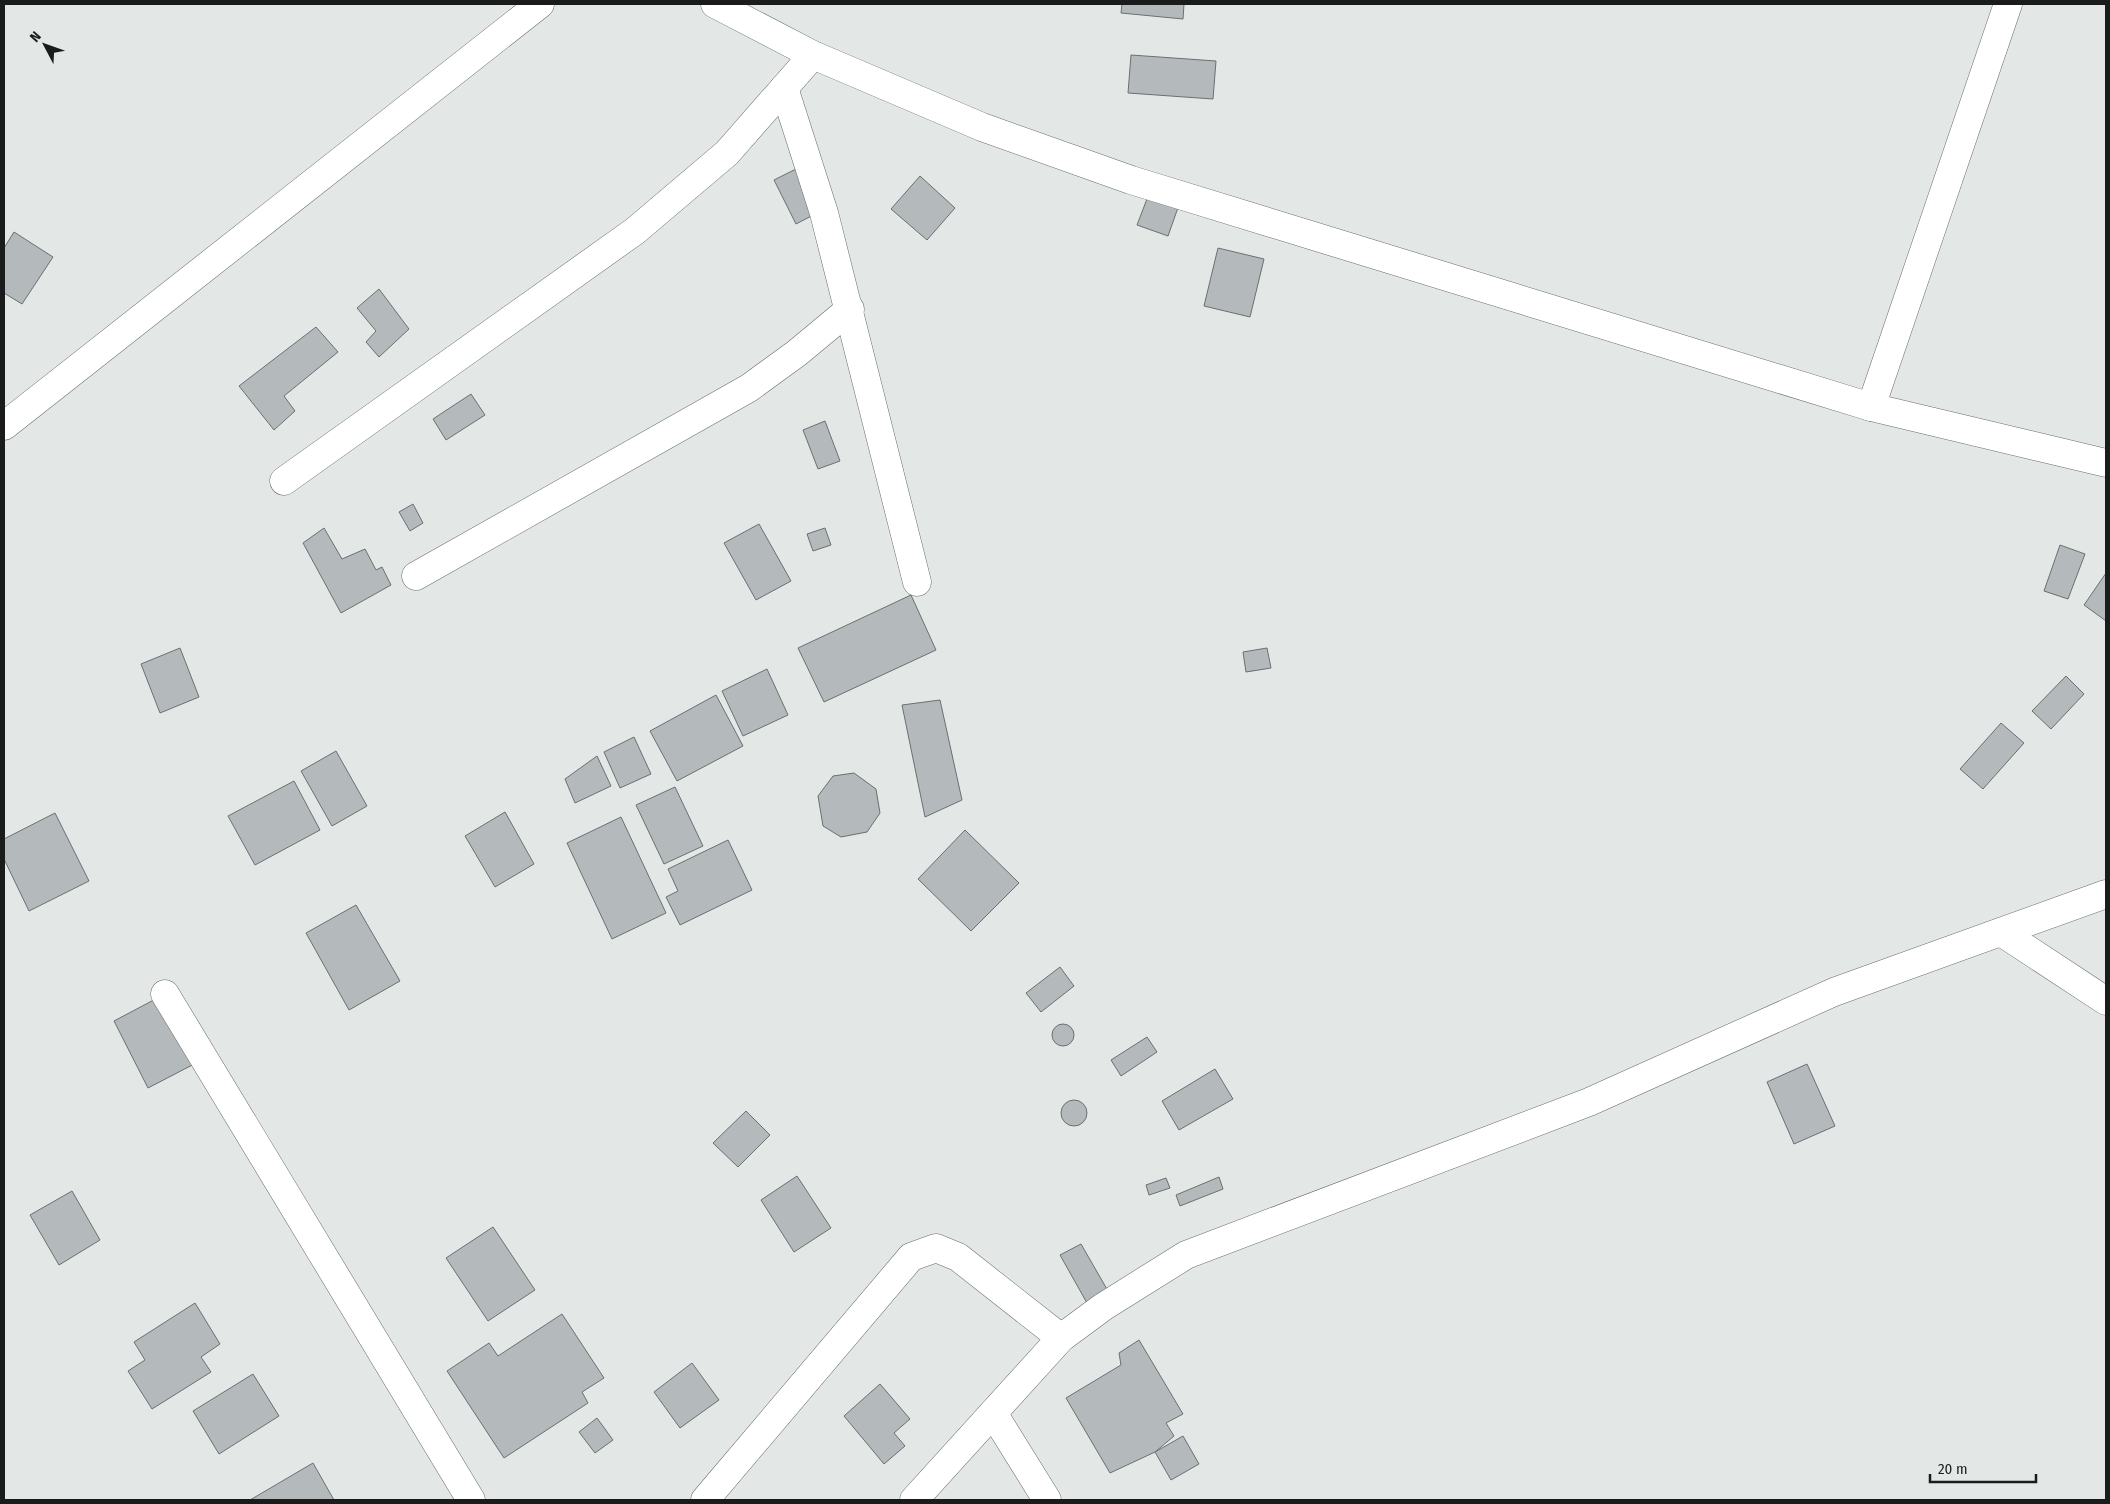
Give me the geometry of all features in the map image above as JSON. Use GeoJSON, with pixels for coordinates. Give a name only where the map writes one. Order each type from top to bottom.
{"type":"FeatureCollection","features":[{"type":"Feature","properties":{"kind":"street"},"geometry":{"type":"LineString","coordinates":[[4,426],[540,4]]}},
{"type":"Feature","properties":{"kind":"street"},"geometry":{"type":"LineString","coordinates":[[715,4],[813,55],[982,126],[1131,180],[1870,407],[2106,463]]}},
{"type":"Feature","properties":{"kind":"street"},"geometry":{"type":"LineString","coordinates":[[1870,407],[2008,4]]}},
{"type":"Feature","properties":{"kind":"street"},"geometry":{"type":"LineString","coordinates":[[284,481],[635,231],[727,154],[813,55]]}},
{"type":"Feature","properties":{"kind":"street"},"geometry":{"type":"LineString","coordinates":[[784,88],[824,213],[850,309],[917,582]]}},
{"type":"Feature","properties":{"kind":"street"},"geometry":{"type":"LineString","coordinates":[[416,576],[750,388],[797,353],[850,309]]}},
{"type":"Feature","properties":{"kind":"street"},"geometry":{"type":"LineString","coordinates":[[914,1500],[1061,1338],[1103,1307],[1186,1255],[1590,1102],[1834,992],[2106,894]]}},
{"type":"Feature","properties":{"kind":"street"},"geometry":{"type":"LineString","coordinates":[[2001,932],[2106,1001]]}},
{"type":"Feature","properties":{"kind":"street"},"geometry":{"type":"LineString","coordinates":[[165,994],[471,1500]]}},
{"type":"Feature","properties":{"kind":"street"},"geometry":{"type":"LineString","coordinates":[[705,1500],[911,1257],[936,1248],[958,1258],[1061,1338]]}},
{"type":"Feature","properties":{"kind":"street"},"geometry":{"type":"LineString","coordinates":[[993,1413],[1047,1500]]}},
{"type":"Feature","properties":{"kind":"building"},"geometry":{"type":"Polygon","coordinates":[[[1122,4],[1184,4],[1183,19],[1121,13],[1122,4]]]}},
{"type":"Feature","properties":{"kind":"building"},"geometry":{"type":"Polygon","coordinates":[[[1131,55],[1216,61],[1213,99],[1128,93],[1131,55]]]}},
{"type":"Feature","properties":{"kind":"building"},"geometry":{"type":"Polygon","coordinates":[[[798,168],[819,212],[796,224],[774,180],[798,168]]]}},
{"type":"Feature","properties":{"kind":"building"},"geometry":{"type":"Polygon","coordinates":[[[920,176],[955,208],[927,240],[891,209],[920,176]]]}},
{"type":"Feature","properties":{"kind":"building"},"geometry":{"type":"Polygon","coordinates":[[[1150,191],[1180,202],[1168,236],[1137,225],[1150,191]]]}},
{"type":"Feature","properties":{"kind":"building"},"geometry":{"type":"Polygon","coordinates":[[[14,232],[53,257],[22,304],[4,293],[4,248],[14,232]]]}},
{"type":"Feature","properties":{"kind":"building"},"geometry":{"type":"Polygon","coordinates":[[[1218,248],[1264,259],[1250,317],[1204,306],[1218,248]]]}},
{"type":"Feature","properties":{"kind":"building"},"geometry":{"type":"Polygon","coordinates":[[[379,289],[409,329],[379,357],[366,342],[376,331],[357,308],[379,289]]]}},
{"type":"Feature","properties":{"kind":"building"},"geometry":{"type":"Polygon","coordinates":[[[316,327],[338,352],[284,396],[295,411],[274,430],[239,386],[316,327]]]}},
{"type":"Feature","properties":{"kind":"building"},"geometry":{"type":"Polygon","coordinates":[[[471,394],[485,415],[446,440],[433,419],[471,394]]]}},
{"type":"Feature","properties":{"kind":"building"},"geometry":{"type":"Polygon","coordinates":[[[825,421],[840,461],[818,469],[803,430],[825,421]]]}},
{"type":"Feature","properties":{"kind":"building"},"geometry":{"type":"Polygon","coordinates":[[[413,504],[423,523],[410,531],[399,512],[413,504]]]}},
{"type":"Feature","properties":{"kind":"building"},"geometry":{"type":"Polygon","coordinates":[[[759,524],[791,581],[756,600],[724,543],[759,524]]]}},
{"type":"Feature","properties":{"kind":"building"},"geometry":{"type":"Polygon","coordinates":[[[324,528],[342,559],[365,549],[376,570],[382,567],[391,585],[341,613],[303,543],[324,528]]]}},
{"type":"Feature","properties":{"kind":"building"},"geometry":{"type":"Polygon","coordinates":[[[825,528],[831,545],[813,551],[807,534],[825,528]]]}},
{"type":"Feature","properties":{"kind":"building"},"geometry":{"type":"Polygon","coordinates":[[[2060,545],[2085,554],[2068,599],[2044,591],[2060,545]]]}},
{"type":"Feature","properties":{"kind":"building"},"geometry":{"type":"Polygon","coordinates":[[[2106,573],[2106,621],[2084,605],[2106,573]]]}},
{"type":"Feature","properties":{"kind":"building"},"geometry":{"type":"Polygon","coordinates":[[[911,595],[936,650],[824,702],[798,648],[911,595]]]}},
{"type":"Feature","properties":{"kind":"building"},"geometry":{"type":"Polygon","coordinates":[[[180,648],[199,697],[160,713],[141,664],[180,648]]]}},
{"type":"Feature","properties":{"kind":"building"},"geometry":{"type":"Polygon","coordinates":[[[1267,648],[1271,668],[1246,672],[1243,652],[1267,648]]]}},
{"type":"Feature","properties":{"kind":"building"},"geometry":{"type":"Polygon","coordinates":[[[767,669],[788,715],[743,736],[722,691],[767,669]]]}},
{"type":"Feature","properties":{"kind":"building"},"geometry":{"type":"Polygon","coordinates":[[[2066,676],[2084,694],[2051,729],[2032,711],[2066,676]]]}},
{"type":"Feature","properties":{"kind":"building"},"geometry":{"type":"Polygon","coordinates":[[[716,695],[743,746],[677,781],[650,731],[716,695]]]}},
{"type":"Feature","properties":{"kind":"building"},"geometry":{"type":"Polygon","coordinates":[[[940,700],[962,800],[925,817],[902,705],[940,700]]]}},
{"type":"Feature","properties":{"kind":"building"},"geometry":{"type":"Polygon","coordinates":[[[2001,723],[2024,743],[1983,789],[1960,769],[2001,723]]]}},
{"type":"Feature","properties":{"kind":"building"},"geometry":{"type":"Polygon","coordinates":[[[634,737],[651,774],[620,788],[604,752],[634,737]]]}},
{"type":"Feature","properties":{"kind":"building"},"geometry":{"type":"Polygon","coordinates":[[[336,751],[367,806],[332,826],[301,771],[336,751]]]}},
{"type":"Feature","properties":{"kind":"building"},"geometry":{"type":"Polygon","coordinates":[[[597,756],[611,786],[575,803],[565,779],[597,756]]]}},
{"type":"Feature","properties":{"kind":"building"},"geometry":{"type":"Polygon","coordinates":[[[854,773],[876,789],[880,813],[867,832],[841,837],[823,826],[818,796],[833,776],[854,773]]]}},
{"type":"Feature","properties":{"kind":"building"},"geometry":{"type":"Polygon","coordinates":[[[294,781],[320,830],[255,865],[228,816],[294,781]]]}},
{"type":"Feature","properties":{"kind":"building"},"geometry":{"type":"Polygon","coordinates":[[[675,787],[703,846],[664,864],[636,805],[675,787]]]}},
{"type":"Feature","properties":{"kind":"building"},"geometry":{"type":"Polygon","coordinates":[[[505,812],[534,864],[495,887],[465,836],[505,812]]]}},
{"type":"Feature","properties":{"kind":"building"},"geometry":{"type":"Polygon","coordinates":[[[55,813],[89,881],[29,911],[4,859],[4,839],[55,813]]]}},
{"type":"Feature","properties":{"kind":"building"},"geometry":{"type":"Polygon","coordinates":[[[621,817],[666,913],[612,939],[567,843],[621,817]]]}},
{"type":"Feature","properties":{"kind":"building"},"geometry":{"type":"Polygon","coordinates":[[[965,830],[1019,883],[971,931],[918,879],[965,830]]]}},
{"type":"Feature","properties":{"kind":"building"},"geometry":{"type":"Polygon","coordinates":[[[728,840],[752,890],[680,925],[666,897],[678,891],[668,869],[728,840]]]}},
{"type":"Feature","properties":{"kind":"building"},"geometry":{"type":"Polygon","coordinates":[[[356,905],[400,981],[349,1010],[306,933],[356,905]]]}},
{"type":"Feature","properties":{"kind":"building"},"geometry":{"type":"Polygon","coordinates":[[[1060,967],[1074,986],[1041,1012],[1026,993],[1060,967]]]}},
{"type":"Feature","properties":{"kind":"building"},"geometry":{"type":"Polygon","coordinates":[[[165,994],[200,1061],[148,1088],[114,1021],[165,994]]]}},
{"type":"Feature","properties":{"kind":"building"},"geometry":{"type":"Polygon","coordinates":[[[1063,1024],[1071,1027],[1074,1035],[1071,1043],[1063,1046],[1055,1043],[1052,1035],[1055,1027],[1063,1024]]]}},
{"type":"Feature","properties":{"kind":"building"},"geometry":{"type":"Polygon","coordinates":[[[1147,1037],[1157,1052],[1121,1076],[1111,1060],[1147,1037]]]}},
{"type":"Feature","properties":{"kind":"building"},"geometry":{"type":"Polygon","coordinates":[[[1807,1064],[1835,1126],[1794,1144],[1767,1082],[1807,1064]]]}},
{"type":"Feature","properties":{"kind":"building"},"geometry":{"type":"Polygon","coordinates":[[[1215,1069],[1233,1099],[1179,1130],[1162,1101],[1215,1069]]]}},
{"type":"Feature","properties":{"kind":"building"},"geometry":{"type":"Polygon","coordinates":[[[1074,1100],[1083,1104],[1087,1113],[1083,1122],[1074,1126],[1065,1122],[1061,1113],[1065,1104],[1074,1100]]]}},
{"type":"Feature","properties":{"kind":"building"},"geometry":{"type":"Polygon","coordinates":[[[746,1111],[770,1135],[738,1167],[713,1143],[746,1111]]]}},
{"type":"Feature","properties":{"kind":"building"},"geometry":{"type":"Polygon","coordinates":[[[797,1176],[831,1228],[794,1252],[761,1200],[797,1176]]]}},
{"type":"Feature","properties":{"kind":"building"},"geometry":{"type":"Polygon","coordinates":[[[1219,1177],[1223,1189],[1180,1206],[1176,1195],[1219,1177]]]}},
{"type":"Feature","properties":{"kind":"building"},"geometry":{"type":"Polygon","coordinates":[[[1166,1178],[1170,1188],[1149,1195],[1146,1185],[1166,1178]]]}},
{"type":"Feature","properties":{"kind":"building"},"geometry":{"type":"Polygon","coordinates":[[[72,1191],[100,1240],[59,1265],[30,1215],[72,1191]]]}},
{"type":"Feature","properties":{"kind":"building"},"geometry":{"type":"Polygon","coordinates":[[[493,1227],[535,1290],[488,1321],[446,1258],[493,1227]]]}},
{"type":"Feature","properties":{"kind":"building"},"geometry":{"type":"Polygon","coordinates":[[[1081,1244],[1108,1291],[1087,1303],[1060,1255],[1081,1244]]]}},
{"type":"Feature","properties":{"kind":"building"},"geometry":{"type":"Polygon","coordinates":[[[195,1303],[220,1344],[201,1357],[211,1372],[152,1409],[128,1371],[145,1360],[134,1342],[195,1303]]]}},
{"type":"Feature","properties":{"kind":"building"},"geometry":{"type":"Polygon","coordinates":[[[562,1314],[604,1378],[582,1392],[588,1403],[504,1458],[447,1371],[489,1343],[498,1356],[562,1314]]]}},
{"type":"Feature","properties":{"kind":"building"},"geometry":{"type":"Polygon","coordinates":[[[1139,1340],[1183,1414],[1166,1423],[1174,1436],[1155,1452],[1110,1473],[1066,1398],[1121,1365],[1119,1353],[1139,1340]]]}},
{"type":"Feature","properties":{"kind":"building"},"geometry":{"type":"Polygon","coordinates":[[[692,1363],[719,1400],[680,1428],[654,1392],[692,1363]]]}},
{"type":"Feature","properties":{"kind":"building"},"geometry":{"type":"Polygon","coordinates":[[[253,1374],[279,1416],[219,1454],[193,1411],[253,1374]]]}},
{"type":"Feature","properties":{"kind":"building"},"geometry":{"type":"Polygon","coordinates":[[[880,1384],[910,1419],[894,1433],[905,1446],[884,1464],[844,1416],[880,1384]]]}},
{"type":"Feature","properties":{"kind":"building"},"geometry":{"type":"Polygon","coordinates":[[[597,1418],[613,1440],[595,1453],[579,1432],[597,1418]]]}},
{"type":"Feature","properties":{"kind":"building"},"geometry":{"type":"Polygon","coordinates":[[[1183,1436],[1199,1464],[1171,1480],[1155,1452],[1183,1436]]]}},
{"type":"Feature","properties":{"kind":"building"},"geometry":{"type":"Polygon","coordinates":[[[313,1463],[334,1500],[250,1500],[313,1463]]]}}]}
